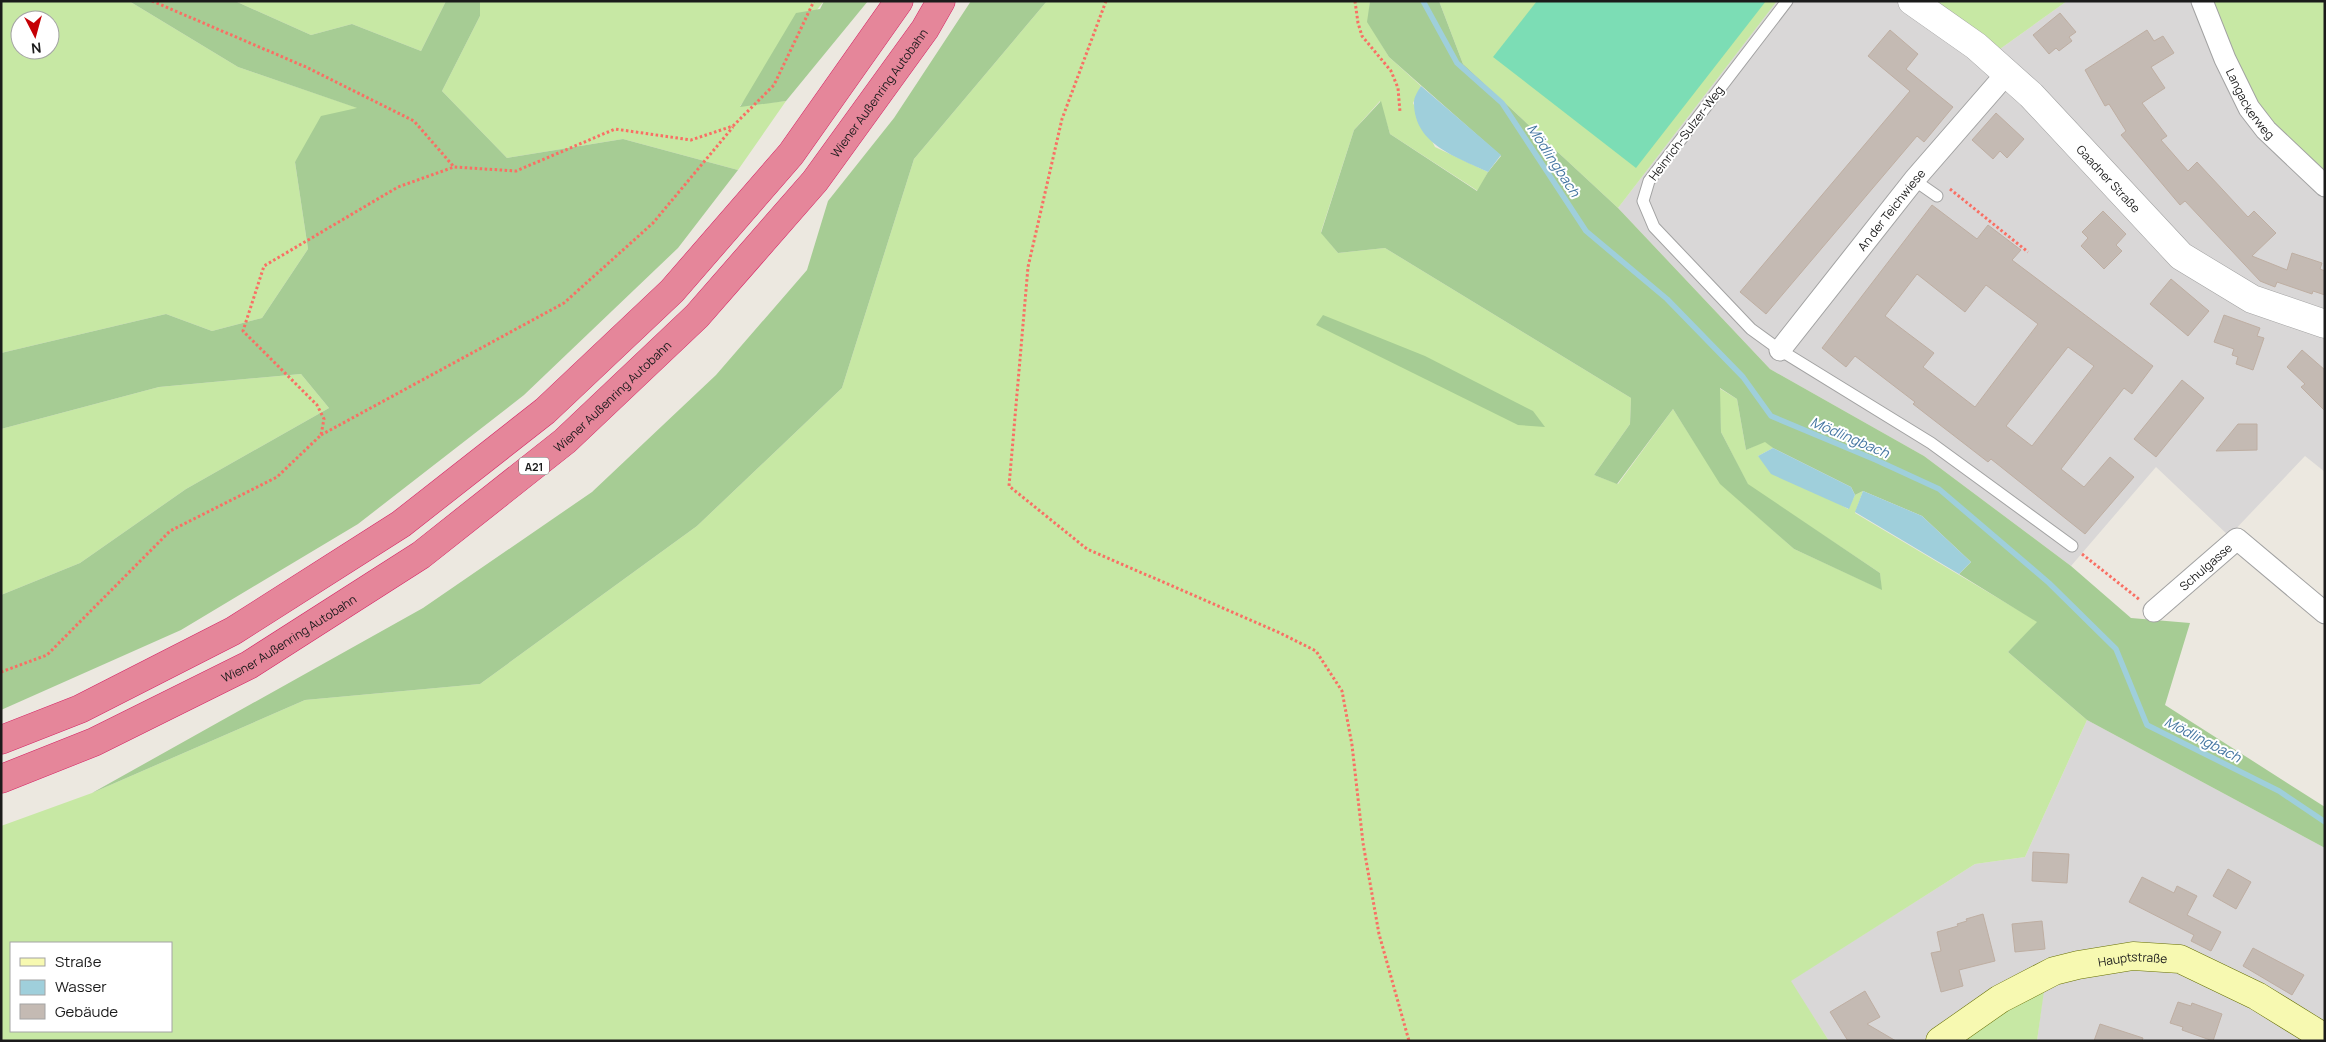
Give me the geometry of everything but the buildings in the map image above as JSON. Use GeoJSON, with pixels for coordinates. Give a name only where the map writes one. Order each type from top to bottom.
{"type":"FeatureCollection","features":[{"type":"Feature","properties":{"kind":"highway"},"geometry":{"type":"LineString","coordinates":[[1,740],[80,709],[233,631],[401,524],[545,411],[672,291],[778,169],[899,1]]}},
{"type":"Feature","properties":{"kind":"highway","name":"Wiener Außenring Autobahn"},"geometry":{"type":"LineString","coordinates":[[1,779],[94,742],[249,665],[421,555],[565,441],[698,316],[815,181],[925,29],[942,1]]}},
{"type":"Feature","properties":{"kind":"main road","name":"Hauptstraße"},"geometry":{"type":"LineString","coordinates":[[1940,1041],[2000,999],[2054,971],[2078,964],[2133,956],[2180,959],[2257,996],[2325,1038]]}},
{"type":"Feature","properties":{"kind":"street","name":"Gaadner Straße"},"geometry":{"type":"LineString","coordinates":[[1912,1],[1976,46],[2030,95],[2181,256],[2252,299],[2325,324]]}},
{"type":"Feature","properties":{"kind":"street","name":"Langackerweg"},"geometry":{"type":"LineString","coordinates":[[2202,1],[2225,59],[2249,108],[2266,130],[2325,186]]}},
{"type":"Feature","properties":{"kind":"street","name":"An der Teichwiese"},"geometry":{"type":"LineString","coordinates":[[1780,350],[1919,174],[2006,73]]}},
{"type":"Feature","properties":{"kind":"street","name":"Schulgasse"},"geometry":{"type":"LineString","coordinates":[[2154,611],[2237,539],[2325,613]]}},
{"type":"Feature","properties":{"kind":"lane","name":"Heinrich-Sulzer-Weg"},"geometry":{"type":"LineString","coordinates":[[1787,1],[1649,181],[1643,202],[1654,227],[1751,329],[1780,350],[1931,444],[2072,546]]}},
{"type":"Feature","properties":{"kind":"lane"},"geometry":{"type":"LineString","coordinates":[[1919,174],[1937,196]]}},
{"type":"Feature","properties":{"kind":"path"},"geometry":{"type":"LineString","coordinates":[[152,1],[306,67],[414,121],[454,168]]}},
{"type":"Feature","properties":{"kind":"path"},"geometry":{"type":"LineString","coordinates":[[1,672],[47,655],[170,531],[276,477],[321,435],[564,303],[653,223],[733,126],[774,85],[814,1]]}},
{"type":"Feature","properties":{"kind":"path"},"geometry":{"type":"LineString","coordinates":[[1106,1],[1062,119],[1028,267],[1009,486],[1087,549],[1278,632],[1316,651],[1342,691],[1352,745],[1363,842],[1379,934],[1409,1041]]}},
{"type":"Feature","properties":{"kind":"path"},"geometry":{"type":"LineString","coordinates":[[1354,1],[1362,36],[1391,70],[1398,88],[1400,112]]}},
{"type":"Feature","properties":{"kind":"path"},"geometry":{"type":"LineString","coordinates":[[321,435],[324,419],[317,405],[243,331],[264,266],[398,187],[454,168],[516,171],[615,129],[691,140],[733,126]]}},
{"type":"Feature","properties":{"kind":"path"},"geometry":{"type":"LineString","coordinates":[[1919,174],[2028,252]]}},
{"type":"Feature","properties":{"kind":"path"},"geometry":{"type":"LineString","coordinates":[[2072,546],[2154,611]]}},
{"type":"Feature","properties":{"kind":"shaded area"},"geometry":{"type":"Polygon","coordinates":[[[1777,1],[1929,1],[2000,49],[2067,1],[2208,1],[2325,178],[2325,472],[2305,456],[2229,536],[2156,467],[2071,566],[1924,456],[1770,369],[1618,208],[1777,1]]]}},
{"type":"Feature","properties":{"kind":"shaded area"},"geometry":{"type":"Polygon","coordinates":[[[2087,720],[2325,848],[2325,1041],[2037,1041],[2046,971],[1980,1003],[1922,1041],[1829,1041],[1790,981],[1975,864],[2025,857],[2087,720]]]}},
{"type":"Feature","properties":{"kind":"green space"},"geometry":{"type":"Polygon","coordinates":[[[1,1],[129,1],[238,67],[358,108],[295,162],[308,249],[262,318],[212,331],[166,314],[1,353],[1,1]]]}},
{"type":"Feature","properties":{"kind":"green space"},"geometry":{"type":"Polygon","coordinates":[[[129,1],[235,1],[311,35],[352,24],[421,51],[446,1],[480,1],[480,16],[442,91],[507,158],[623,139],[738,170],[678,248],[524,395],[358,524],[181,630],[1,710],[1,595],[80,563],[186,489],[329,408],[301,374],[159,387],[1,429],[1,353],[166,314],[212,331],[262,318],[308,249],[295,162],[321,116],[357,108],[238,67],[129,1]]]}},
{"type":"Feature","properties":{"kind":"green space"},"geometry":{"type":"Polygon","coordinates":[[[235,1],[446,1],[421,51],[352,24],[311,35],[235,1]]]}},
{"type":"Feature","properties":{"kind":"green space"},"geometry":{"type":"Polygon","coordinates":[[[480,1],[824,1],[740,106],[786,101],[738,170],[623,139],[507,158],[442,91],[480,16],[480,1]]]}},
{"type":"Feature","properties":{"kind":"green space"},"geometry":{"type":"Polygon","coordinates":[[[824,1],[868,1],[786,101],[740,107],[796,13],[820,9],[824,1]]]}},
{"type":"Feature","properties":{"kind":"green space"},"geometry":{"type":"Polygon","coordinates":[[[971,1],[1047,1],[914,159],[842,388],[697,526],[480,684],[305,700],[92,793],[423,608],[592,492],[716,375],[807,270],[828,201],[894,118],[971,1]]]}},
{"type":"Feature","properties":{"kind":"green space"},"geometry":{"type":"Polygon","coordinates":[[[1047,1],[1370,1],[1368,22],[1389,57],[1421,86],[1413,103],[1435,147],[1488,172],[1478,191],[1390,134],[1380,101],[1354,130],[1321,232],[1338,253],[1385,248],[1631,398],[1630,424],[1594,475],[1618,484],[1673,409],[1721,484],[1794,549],[1881,589],[1880,573],[1748,485],[1721,432],[1719,388],[1737,399],[1746,450],[1765,441],[1773,448],[1758,456],[1848,509],[1855,495],[1863,491],[1855,513],[2038,622],[2008,652],[2087,720],[2025,857],[1975,864],[1791,981],[1829,1041],[1,1041],[1,826],[92,793],[305,700],[480,684],[697,526],[842,388],[914,159],[1047,1]]]}},
{"type":"Feature","properties":{"kind":"green space"},"geometry":{"type":"Polygon","coordinates":[[[1370,1],[1439,1],[1463,64],[1618,208],[1770,369],[1924,456],[2071,566],[2131,618],[2190,623],[2165,705],[2325,807],[2325,848],[2087,720],[2008,652],[2037,622],[1959,574],[1971,562],[1922,516],[1863,491],[1855,495],[1851,487],[1773,448],[1765,442],[1746,450],[1737,399],[1720,388],[1721,432],[1748,484],[1880,573],[1882,590],[1794,549],[1720,484],[1673,409],[1617,484],[1594,475],[1630,424],[1631,398],[1385,248],[1338,253],[1321,233],[1354,130],[1381,101],[1390,134],[1477,191],[1488,172],[1501,156],[1389,57],[1367,22],[1370,1]]]}},
{"type":"Feature","properties":{"kind":"green space"},"geometry":{"type":"Polygon","coordinates":[[[1439,1],[1777,1],[1618,208],[1463,64],[1439,1]]]}},
{"type":"Feature","properties":{"kind":"green space"},"geometry":{"type":"Polygon","coordinates":[[[1537,1],[1766,1],[1636,168],[1493,57],[1537,1]]]}},
{"type":"Feature","properties":{"kind":"green space"},"geometry":{"type":"Polygon","coordinates":[[[1929,1],[2067,1],[2000,49],[1929,1]]]}},
{"type":"Feature","properties":{"kind":"green space"},"geometry":{"type":"Polygon","coordinates":[[[2208,1],[2325,1],[2325,178],[2256,108],[2208,1]]]}},
{"type":"Feature","properties":{"kind":"green space"},"geometry":{"type":"Polygon","coordinates":[[[1323,315],[1425,356],[1533,411],[1545,427],[1518,425],[1316,325],[1323,315]]]}},
{"type":"Feature","properties":{"kind":"green space"},"geometry":{"type":"Polygon","coordinates":[[[301,374],[329,408],[186,489],[80,563],[1,595],[1,429],[159,387],[301,374]]]}},
{"type":"Feature","properties":{"kind":"green space"},"geometry":{"type":"Polygon","coordinates":[[[2044,991],[2037,1041],[1959,1041],[1979,1024],[2044,991]]]}},
{"type":"Feature","properties":{"kind":"water"},"geometry":{"type":"Polygon","coordinates":[[[1421,86],[1501,155],[1488,172],[1440,148],[1422,130],[1416,118],[1414,102],[1421,86]]]}},
{"type":"Feature","properties":{"kind":"water"},"geometry":{"type":"Polygon","coordinates":[[[1773,448],[1851,487],[1855,495],[1849,509],[1771,474],[1758,456],[1773,448]]]}},
{"type":"Feature","properties":{"kind":"water"},"geometry":{"type":"Polygon","coordinates":[[[1863,491],[1922,516],[1971,562],[1959,574],[1855,512],[1863,491]]]}},
{"type":"Feature","properties":{"kind":"waterway","name":"Mödlingbach"},"geometry":{"type":"LineString","coordinates":[[1423,1],[1457,63],[1502,103],[1586,231],[1667,299],[1743,377],[1771,416],[1939,489],[2049,583],[2116,649],[2147,725],[2279,791],[2325,822]]}}]}
